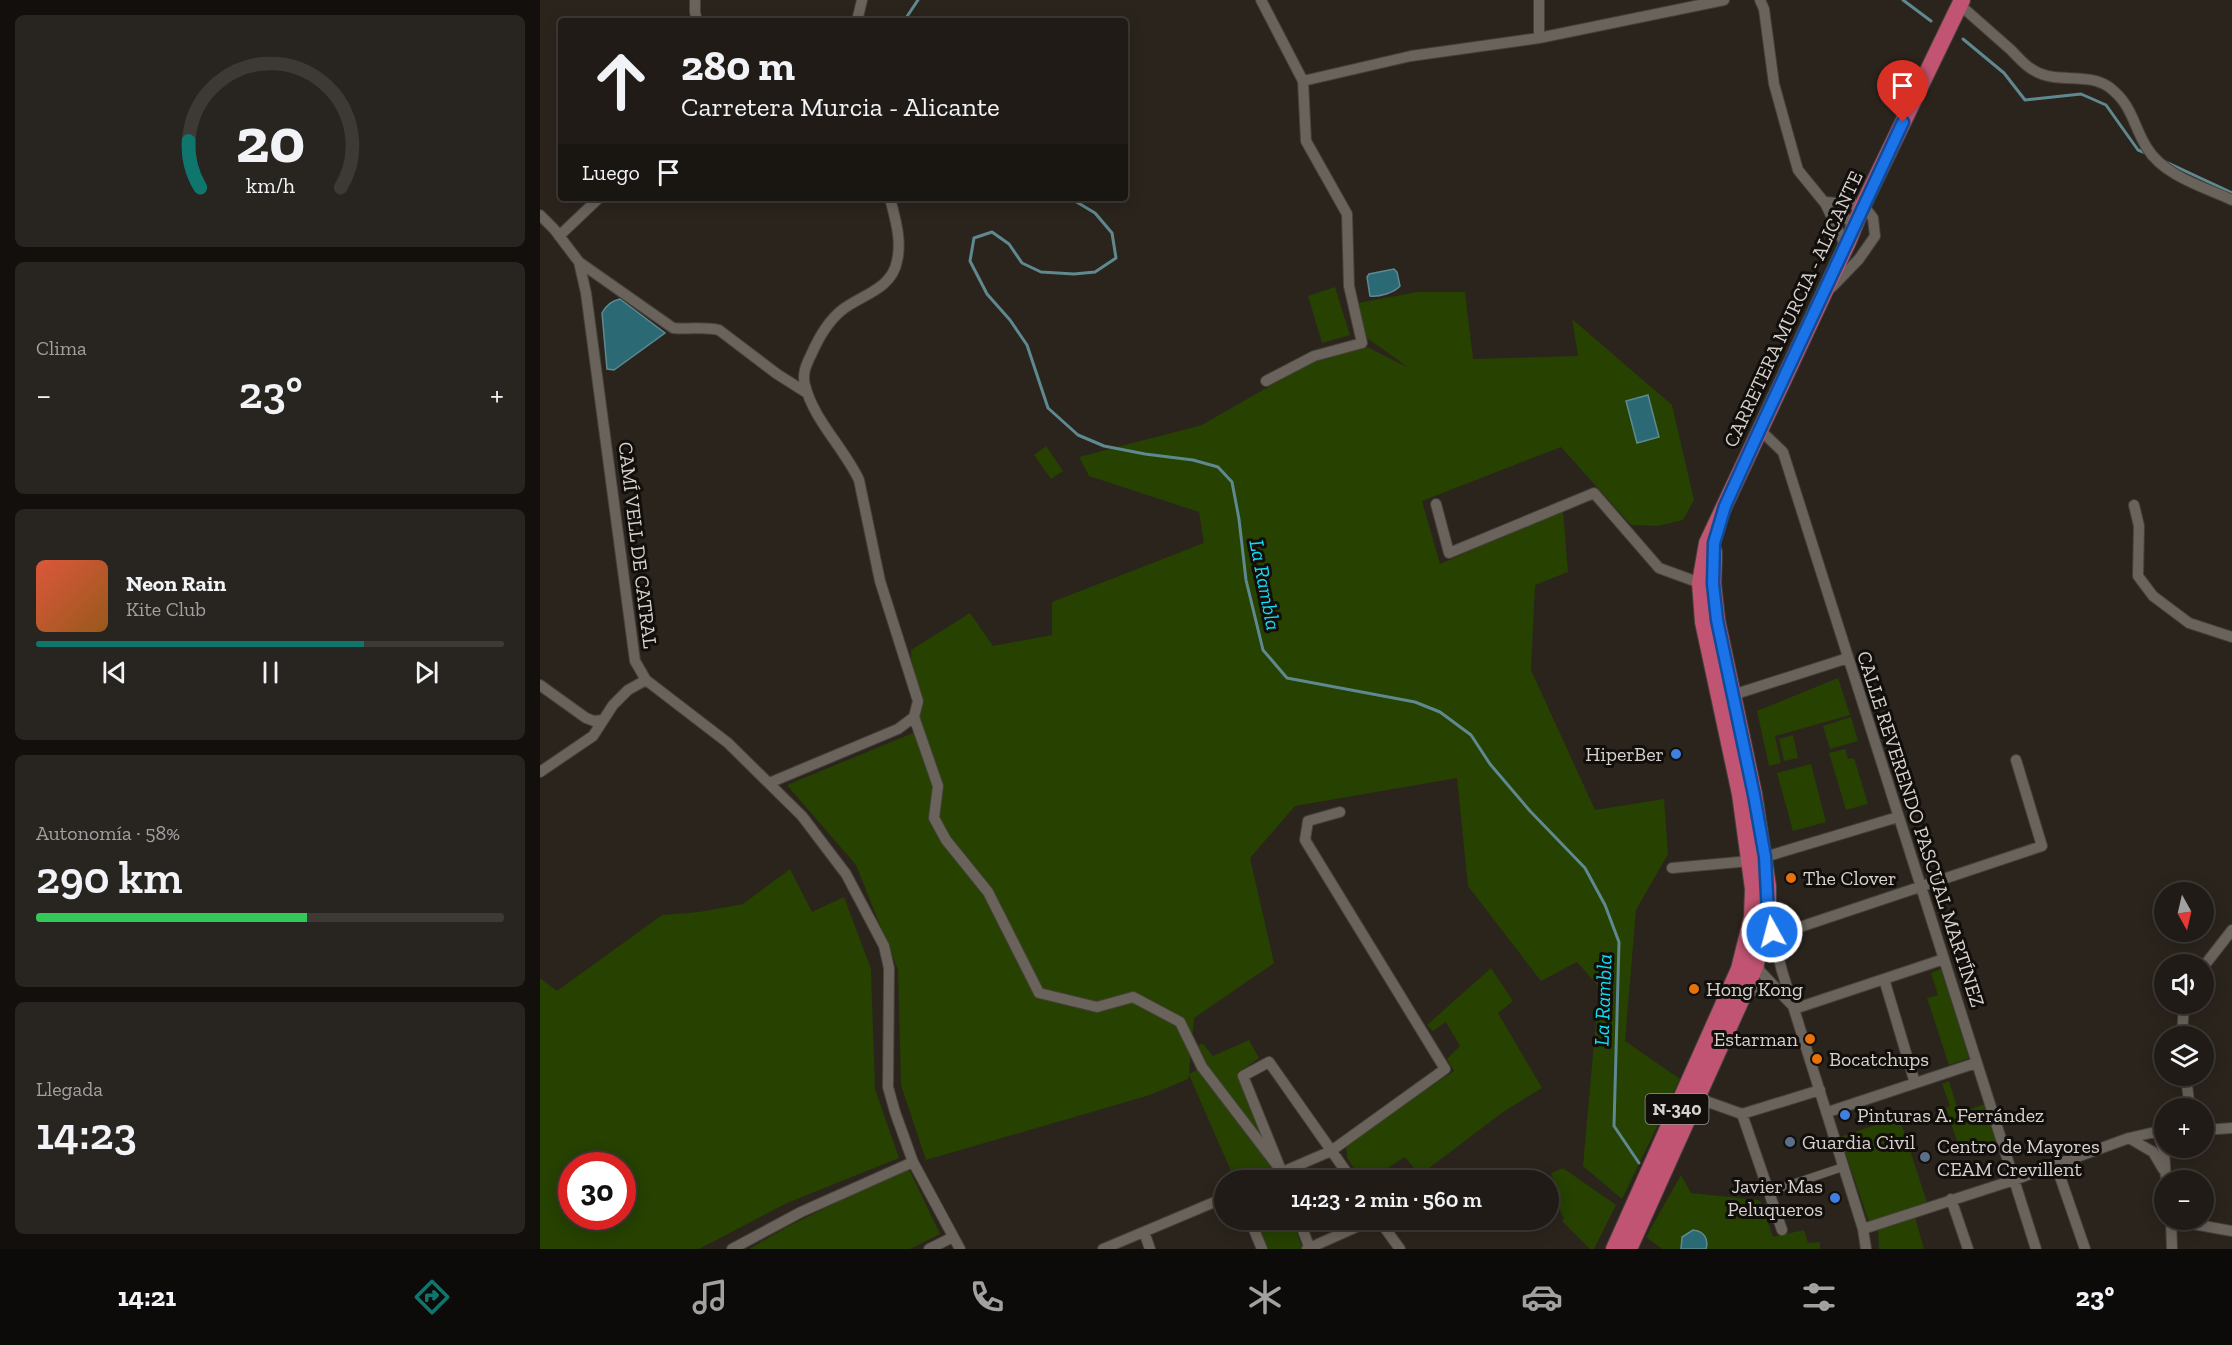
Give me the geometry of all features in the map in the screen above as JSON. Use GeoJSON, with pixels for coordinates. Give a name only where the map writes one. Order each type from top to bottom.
{"type":"FeatureCollection","features":[{"type":"Feature","properties":{"kind":"highway","name":"CARRETERA MURCIA - ALICANTE"},"geometry":{"type":"LineString","coordinates":[[1725,506],[1846,247],[1863,205],[1961,2]]}},
{"type":"Feature","properties":{"kind":"highway","name":"N-340"},"geometry":{"type":"LineString","coordinates":[[1725,506],[1707,543],[1700,584],[1703,622],[1740,794],[1757,859]]}},
{"type":"Feature","properties":{"kind":"highway","name":"N-340"},"geometry":{"type":"LineString","coordinates":[[1629,1249],[1756,964],[1760,916],[1757,859],[1737,713],[1717,620],[1713,584],[1714,543],[1725,506]]}},
{"type":"Feature","properties":{"kind":"highway","name":"N-340"},"geometry":{"type":"LineString","coordinates":[[1614,1249],[1739,969],[1760,916]]}},
{"type":"Feature","properties":{"kind":"street"},"geometry":{"type":"LineString","coordinates":[[695,0],[696,18]]}},
{"type":"Feature","properties":{"kind":"street"},"geometry":{"type":"LineString","coordinates":[[859,18],[862,0]]}},
{"type":"Feature","properties":{"kind":"street"},"geometry":{"type":"LineString","coordinates":[[1261,0],[1303,81],[1306,141],[1347,214],[1349,286],[1362,343],[1314,356],[1266,381]]}},
{"type":"Feature","properties":{"kind":"street"},"geometry":{"type":"LineString","coordinates":[[1539,0],[1539,38]]}},
{"type":"Feature","properties":{"kind":"street"},"geometry":{"type":"LineString","coordinates":[[1303,81],[1410,56],[1539,38],[1724,0]]}},
{"type":"Feature","properties":{"kind":"street"},"geometry":{"type":"LineString","coordinates":[[1760,0],[1764,9],[1774,84],[1798,170],[1824,202],[1846,247]]}},
{"type":"Feature","properties":{"kind":"street"},"geometry":{"type":"LineString","coordinates":[[1961,2],[2034,71],[2052,78],[2079,78],[2107,85],[2122,98],[2134,116],[2148,149],[2160,163],[2178,175],[2232,200]]}},
{"type":"Feature","properties":{"kind":"street"},"geometry":{"type":"LineString","coordinates":[[560,236],[595,201]]}},
{"type":"Feature","properties":{"kind":"street"},"geometry":{"type":"LineString","coordinates":[[891,201],[899,237],[897,262],[888,281],[841,311],[819,337],[804,369],[804,384],[812,404],[852,465],[859,480],[880,581],[918,701],[914,717],[938,786],[934,818],[946,840],[988,892],[1039,993],[1097,1007],[1133,997],[1180,1022],[1202,1067],[1279,1170]]}},
{"type":"Feature","properties":{"kind":"street"},"geometry":{"type":"LineString","coordinates":[[1818,307],[1836,282],[1859,259],[1875,236],[1873,218],[1863,205],[1824,202]]}},
{"type":"Feature","properties":{"kind":"street"},"geometry":{"type":"LineString","coordinates":[[1824,202],[1855,225]]}},
{"type":"Feature","properties":{"kind":"street","name":"CAMÍ VELL DE CATRAL"},"geometry":{"type":"LineString","coordinates":[[540,215],[579,261],[586,293],[635,661],[646,680],[728,744],[802,816],[846,874],[884,946],[889,968],[888,1087],[913,1162],[960,1249]]}},
{"type":"Feature","properties":{"kind":"street"},"geometry":{"type":"LineString","coordinates":[[579,261],[673,328],[719,330],[777,374],[807,393]]}},
{"type":"Feature","properties":{"kind":"street","name":"CALLE REVERENDO PASCUAL MARTÍNEZ"},"geometry":{"type":"LineString","coordinates":[[1760,429],[1783,452],[2036,1249]]}},
{"type":"Feature","properties":{"kind":"street"},"geometry":{"type":"LineString","coordinates":[[1436,504],[1449,553],[1594,493],[1659,568],[1700,584]]}},
{"type":"Feature","properties":{"kind":"street"},"geometry":{"type":"LineString","coordinates":[[2134,505],[2139,526],[2138,576],[2152,596],[2189,623],[2232,637]]}},
{"type":"Feature","properties":{"kind":"street"},"geometry":{"type":"LineString","coordinates":[[1742,692],[1848,658]]}},
{"type":"Feature","properties":{"kind":"street"},"geometry":{"type":"LineString","coordinates":[[1729,677],[1736,681],[1742,692],[1741,705],[1737,713]]}},
{"type":"Feature","properties":{"kind":"street"},"geometry":{"type":"LineString","coordinates":[[540,772],[594,736],[613,705],[628,690],[646,680]]}},
{"type":"Feature","properties":{"kind":"street"},"geometry":{"type":"LineString","coordinates":[[540,685],[586,718],[594,721],[603,720]]}},
{"type":"Feature","properties":{"kind":"street"},"geometry":{"type":"LineString","coordinates":[[769,783],[898,729],[914,717]]}},
{"type":"Feature","properties":{"kind":"street"},"geometry":{"type":"LineString","coordinates":[[1775,947],[1779,938],[1788,932],[2042,846],[2016,760]]}},
{"type":"Feature","properties":{"kind":"street"},"geometry":{"type":"LineString","coordinates":[[1297,1170],[1331,1151],[1445,1069],[1305,840],[1308,821],[1340,812]]}},
{"type":"Feature","properties":{"kind":"street"},"geometry":{"type":"LineString","coordinates":[[1672,868],[1757,859],[1899,817]]}},
{"type":"Feature","properties":{"kind":"street"},"geometry":{"type":"LineString","coordinates":[[1760,916],[1775,947],[1828,1112],[1863,1229],[1865,1249]]}},
{"type":"Feature","properties":{"kind":"street"},"geometry":{"type":"LineString","coordinates":[[2213,954],[2232,930]]}},
{"type":"Feature","properties":{"kind":"street"},"geometry":{"type":"LineString","coordinates":[[1794,1009],[1944,959]]}},
{"type":"Feature","properties":{"kind":"street"},"geometry":{"type":"LineString","coordinates":[[1739,969],[1765,961],[1782,970]]}},
{"type":"Feature","properties":{"kind":"street"},"geometry":{"type":"LineString","coordinates":[[1756,964],[1794,1009]]}},
{"type":"Feature","properties":{"kind":"street"},"geometry":{"type":"LineString","coordinates":[[1884,979],[1915,1083]]}},
{"type":"Feature","properties":{"kind":"street"},"geometry":{"type":"LineString","coordinates":[[1743,996],[1759,989],[1769,988],[1779,991]]}},
{"type":"Feature","properties":{"kind":"street"},"geometry":{"type":"LineString","coordinates":[[1281,1170],[1243,1076],[1269,1062],[1345,1170]]}},
{"type":"Feature","properties":{"kind":"street"},"geometry":{"type":"LineString","coordinates":[[1828,1112],[1977,1063]]}},
{"type":"Feature","properties":{"kind":"street"},"geometry":{"type":"LineString","coordinates":[[1697,1098],[1742,1114],[1820,1090]]}},
{"type":"Feature","properties":{"kind":"street"},"geometry":{"type":"LineString","coordinates":[[1742,1114],[1782,1230]]}},
{"type":"Feature","properties":{"kind":"street"},"geometry":{"type":"LineString","coordinates":[[2214,1129],[2232,1128]]}},
{"type":"Feature","properties":{"kind":"street"},"geometry":{"type":"LineString","coordinates":[[1863,1229],[2014,1180],[2129,1138],[2154,1132]]}},
{"type":"Feature","properties":{"kind":"street"},"geometry":{"type":"LineString","coordinates":[[2129,1138],[2153,1152],[2162,1170]]}},
{"type":"Feature","properties":{"kind":"street"},"geometry":{"type":"LineString","coordinates":[[2153,1152],[2154,1147]]}},
{"type":"Feature","properties":{"kind":"street"},"geometry":{"type":"LineString","coordinates":[[732,1249],[801,1212],[913,1162]]}},
{"type":"Feature","properties":{"kind":"street"},"geometry":{"type":"LineString","coordinates":[[2056,1165],[2085,1249]]}},
{"type":"Feature","properties":{"kind":"street"},"geometry":{"type":"LineString","coordinates":[[1768,1192],[1843,1167]]}},
{"type":"Feature","properties":{"kind":"street"},"geometry":{"type":"LineString","coordinates":[[1951,1199],[1968,1249]]}},
{"type":"Feature","properties":{"kind":"street"},"geometry":{"type":"LineString","coordinates":[[1103,1249],[1214,1202]]}},
{"type":"Feature","properties":{"kind":"street"},"geometry":{"type":"LineString","coordinates":[[2214,1228],[2232,1231]]}},
{"type":"Feature","properties":{"kind":"street"},"geometry":{"type":"LineString","coordinates":[[1254,1230],[1262,1249]]}},
{"type":"Feature","properties":{"kind":"street"},"geometry":{"type":"LineString","coordinates":[[1302,1230],[1309,1249],[1350,1230]]}},
{"type":"Feature","properties":{"kind":"street"},"geometry":{"type":"LineString","coordinates":[[1386,1230],[1400,1249]]}},
{"type":"Feature","properties":{"kind":"street"},"geometry":{"type":"LineString","coordinates":[[2171,1230],[2172,1249]]}},
{"type":"Feature","properties":{"kind":"street"},"geometry":{"type":"LineString","coordinates":[[1144,1232],[1150,1249]]}},
{"type":"Feature","properties":{"kind":"street"},"geometry":{"type":"LineString","coordinates":[[929,1249],[953,1237]]}},
{"type":"Feature","properties":{"kind":"green space"},"geometry":{"type":"Polygon","coordinates":[[[1335,287],[1350,335],[1322,343],[1308,296],[1335,287]]]}},
{"type":"Feature","properties":{"kind":"green space"},"geometry":{"type":"Polygon","coordinates":[[[1417,292],[1465,292],[1473,359],[1578,356],[1572,319],[1672,405],[1694,500],[1683,520],[1658,526],[1631,525],[1561,447],[1422,501],[1440,564],[1563,510],[1568,572],[1535,585],[1531,670],[1595,810],[1664,799],[1668,854],[1636,910],[1625,1041],[1680,1079],[1622,1199],[1583,1166],[1599,987],[1577,962],[1541,981],[1468,886],[1457,778],[1295,806],[1250,858],[1274,963],[1194,1018],[1189,1074],[1197,1070],[1275,1169],[1231,1170],[1189,1075],[1188,1079],[1150,1095],[926,1160],[901,1085],[898,970],[856,865],[787,785],[913,733],[911,650],[970,613],[993,646],[1052,635],[1052,602],[1204,543],[1199,512],[1089,476],[1079,457],[1202,425],[1315,360],[1367,347],[1409,368],[1356,330],[1353,304],[1417,292]]]}},
{"type":"Feature","properties":{"kind":"green space"},"geometry":{"type":"Polygon","coordinates":[[[1046,446],[1063,471],[1051,479],[1034,455],[1046,446]]]}},
{"type":"Feature","properties":{"kind":"green space"},"geometry":{"type":"Polygon","coordinates":[[[1838,678],[1850,715],[1775,736],[1781,763],[1769,766],[1757,711],[1838,678]]]}},
{"type":"Feature","properties":{"kind":"green space"},"geometry":{"type":"Polygon","coordinates":[[[1851,717],[1858,741],[1830,749],[1823,726],[1851,717]]]}},
{"type":"Feature","properties":{"kind":"green space"},"geometry":{"type":"Polygon","coordinates":[[[1793,735],[1798,758],[1784,761],[1779,739],[1793,735]]]}},
{"type":"Feature","properties":{"kind":"green space"},"geometry":{"type":"Polygon","coordinates":[[[1845,749],[1848,759],[1854,758],[1868,804],[1846,810],[1829,753],[1845,749]]]}},
{"type":"Feature","properties":{"kind":"green space"},"geometry":{"type":"Polygon","coordinates":[[[1811,764],[1826,822],[1793,831],[1777,773],[1811,764]]]}},
{"type":"Feature","properties":{"kind":"green space"},"geometry":{"type":"Polygon","coordinates":[[[790,869],[812,912],[844,897],[871,969],[875,1089],[899,1158],[787,1203],[699,1249],[540,1249],[540,978],[557,991],[662,915],[699,912],[743,904],[790,869]]]}},
{"type":"Feature","properties":{"kind":"green space"},"geometry":{"type":"Polygon","coordinates":[[[1491,968],[1513,1001],[1498,1013],[1542,1088],[1503,1112],[1427,1170],[1416,1170],[1405,1157],[1385,1170],[1355,1170],[1347,1158],[1346,1143],[1454,1071],[1447,1059],[1460,1046],[1446,1022],[1433,1031],[1427,1025],[1491,968]]]}},
{"type":"Feature","properties":{"kind":"green space"},"geometry":{"type":"Polygon","coordinates":[[[1941,969],[1969,1058],[1949,1065],[1927,998],[1938,995],[1931,973],[1941,969]]]}},
{"type":"Feature","properties":{"kind":"green space"},"geometry":{"type":"Polygon","coordinates":[[[1249,1040],[1259,1058],[1238,1073],[1269,1147],[1208,1066],[1198,1045],[1203,1044],[1213,1056],[1249,1040]]]}},
{"type":"Feature","properties":{"kind":"green space"},"geometry":{"type":"Polygon","coordinates":[[[1949,1081],[1959,1113],[1988,1103],[2000,1140],[1958,1153],[1956,1149],[1959,1147],[1946,1108],[1950,1106],[1942,1084],[1949,1081]]]}},
{"type":"Feature","properties":{"kind":"green space"},"geometry":{"type":"Polygon","coordinates":[[[1899,1117],[1927,1202],[1869,1222],[1840,1137],[1899,1117]]]}},
{"type":"Feature","properties":{"kind":"green space"},"geometry":{"type":"Polygon","coordinates":[[[908,1167],[940,1234],[910,1249],[749,1249],[785,1228],[908,1167]]]}},
{"type":"Feature","properties":{"kind":"green space"},"geometry":{"type":"Polygon","coordinates":[[[1563,1168],[1616,1205],[1594,1249],[1590,1249],[1562,1221],[1564,1219],[1559,1208],[1558,1170],[1563,1168]]]}},
{"type":"Feature","properties":{"kind":"green space"},"geometry":{"type":"Polygon","coordinates":[[[1681,1175],[1691,1193],[1758,1200],[1761,1202],[1773,1237],[1804,1230],[1808,1243],[1820,1242],[1820,1249],[1662,1249],[1646,1237],[1681,1175]]]}},
{"type":"Feature","properties":{"kind":"green space"},"geometry":{"type":"Polygon","coordinates":[[[1915,1217],[1924,1249],[1879,1249],[1878,1229],[1915,1217]]]}},
{"type":"Feature","properties":{"kind":"green space"},"geometry":{"type":"Polygon","coordinates":[[[1260,1230],[1296,1230],[1303,1249],[1267,1249],[1260,1230]]]}},
{"type":"Feature","properties":{"kind":"water"},"geometry":{"type":"Polygon","coordinates":[[[1394,269],[1397,272],[1400,286],[1386,294],[1370,296],[1367,277],[1369,274],[1394,269]]]}},
{"type":"Feature","properties":{"kind":"water"},"geometry":{"type":"Polygon","coordinates":[[[620,299],[665,333],[614,370],[607,369],[602,313],[609,304],[620,299]]]}},
{"type":"Feature","properties":{"kind":"water"},"geometry":{"type":"Polygon","coordinates":[[[1648,395],[1659,437],[1637,443],[1626,401],[1648,395]]]}},
{"type":"Feature","properties":{"kind":"water"},"geometry":{"type":"Polygon","coordinates":[[[1693,1230],[1705,1236],[1706,1249],[1681,1249],[1682,1237],[1693,1230]]]}},
{"type":"Feature","properties":{"kind":"waterway","name":"La Rambla"},"geometry":{"type":"LineString","coordinates":[[906,18],[918,0]]}},
{"type":"Feature","properties":{"kind":"waterway"},"geometry":{"type":"LineString","coordinates":[[1903,0],[1931,21]]}},
{"type":"Feature","properties":{"kind":"waterway"},"geometry":{"type":"LineString","coordinates":[[1963,39],[2004,73],[2025,100],[2081,94],[2106,105],[2138,150],[2146,153]]}},
{"type":"Feature","properties":{"kind":"waterway"},"geometry":{"type":"LineString","coordinates":[[2166,162],[2232,193]]}},
{"type":"Feature","properties":{"kind":"waterway","name":"La Rambla"},"geometry":{"type":"LineString","coordinates":[[1075,201],[1095,213],[1112,233],[1116,258],[1095,272],[1074,274],[1041,272],[1022,263],[1009,244],[992,232],[974,238],[970,261],[987,294],[1010,320],[1027,345],[1048,408],[1078,435],[1104,446],[1193,460],[1218,467],[1232,482],[1246,580],[1263,650],[1287,678],[1415,702],[1440,712],[1471,735],[1490,764],[1530,811],[1585,868],[1605,905],[1619,942],[1614,1126],[1639,1163]]}},
{"type":"Feature","properties":{"kind":"place","name":"HiperBer"},"geometry":{"type":"Point","coordinates":[1676,754]}},
{"type":"Feature","properties":{"kind":"place","name":"The Clover"},"geometry":{"type":"Point","coordinates":[1791,878]}},
{"type":"Feature","properties":{"kind":"place","name":"Hong Kong"},"geometry":{"type":"Point","coordinates":[1694,989]}},
{"type":"Feature","properties":{"kind":"place","name":"Estarman"},"geometry":{"type":"Point","coordinates":[1810,1039]}},
{"type":"Feature","properties":{"kind":"place","name":"Bocatchups"},"geometry":{"type":"Point","coordinates":[1817,1059]}},
{"type":"Feature","properties":{"kind":"place","name":"Pinturas A. Ferrández"},"geometry":{"type":"Point","coordinates":[1845,1115]}},
{"type":"Feature","properties":{"kind":"place","name":"Guardia Civil"},"geometry":{"type":"Point","coordinates":[1790,1142]}},
{"type":"Feature","properties":{"kind":"place","name":"Centro de Mayores CEAM Crevillent"},"geometry":{"type":"Point","coordinates":[1925,1157]}},
{"type":"Feature","properties":{"kind":"place","name":"Javier Mas Peluqueros"},"geometry":{"type":"Point","coordinates":[1835,1198]}},
{"type":"Feature","properties":{"kind":"route"},"geometry":{"type":"LineString","coordinates":[[1772,932],[1768,914],[1765,857],[1717,620],[1713,584],[1714,543],[1725,506],[1903,122]]}}]}
